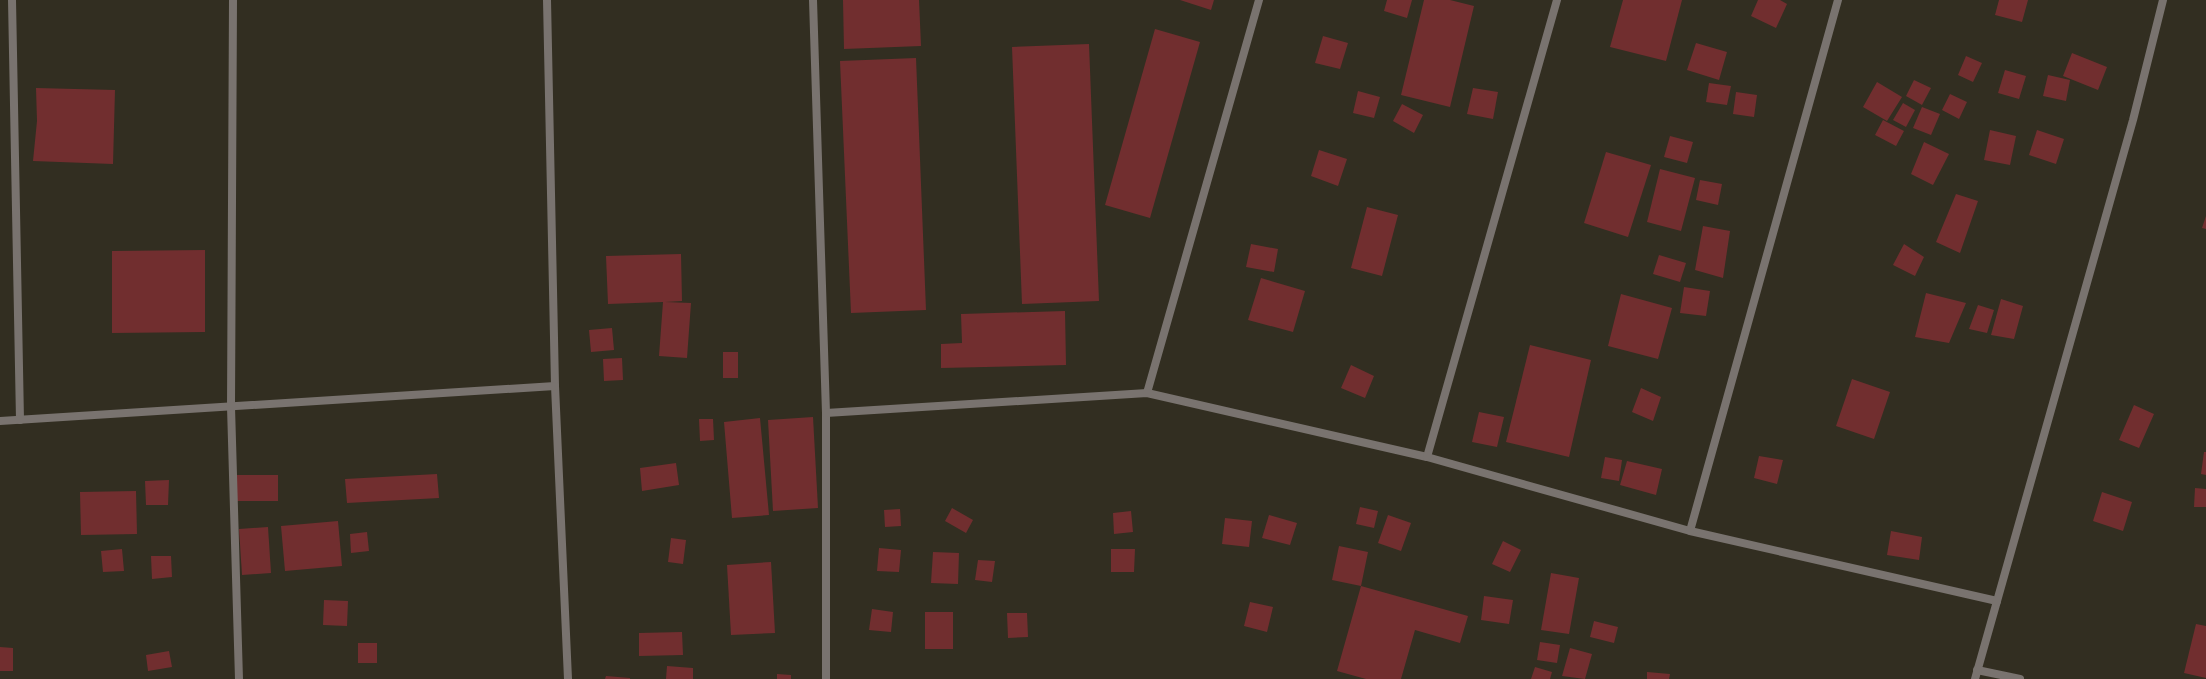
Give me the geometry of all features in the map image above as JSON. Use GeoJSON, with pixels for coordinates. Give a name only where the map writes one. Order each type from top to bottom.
{"type":"FeatureCollection","features":[{"type":"Feature","properties":{"kind":"street"},"geometry":{"type":"LineString","coordinates":[[12,0],[20,420]]}},
{"type":"Feature","properties":{"kind":"street"},"geometry":{"type":"LineString","coordinates":[[233,0],[231,407],[238,679]]}},
{"type":"Feature","properties":{"kind":"street"},"geometry":{"type":"LineString","coordinates":[[547,0],[555,386],[568,679]]}},
{"type":"Feature","properties":{"kind":"street"},"geometry":{"type":"LineString","coordinates":[[813,0],[826,413],[826,679]]}},
{"type":"Feature","properties":{"kind":"street"},"geometry":{"type":"LineString","coordinates":[[1147,393],[1259,0]]}},
{"type":"Feature","properties":{"kind":"street"},"geometry":{"type":"LineString","coordinates":[[1426,457],[1557,0]]}},
{"type":"Feature","properties":{"kind":"street"},"geometry":{"type":"LineString","coordinates":[[1690,531],[1838,0]]}},
{"type":"Feature","properties":{"kind":"street"},"geometry":{"type":"LineString","coordinates":[[1975,679],[2133,120],[2163,0]]}},
{"type":"Feature","properties":{"kind":"street"},"geometry":{"type":"LineString","coordinates":[[0,421],[555,386]]}},
{"type":"Feature","properties":{"kind":"street"},"geometry":{"type":"LineString","coordinates":[[826,413],[1147,393],[1426,457],[1690,531],[1997,601]]}},
{"type":"Feature","properties":{"kind":"street"},"geometry":{"type":"LineString","coordinates":[[1978,670],[2020,679]]}},
{"type":"Feature","properties":{"kind":"building"},"geometry":{"type":"Polygon","coordinates":[[[843,0],[919,0],[921,46],[844,49],[843,0]]]}},
{"type":"Feature","properties":{"kind":"building"},"geometry":{"type":"Polygon","coordinates":[[[1180,0],[1214,0],[1211,10],[1180,0]]]}},
{"type":"Feature","properties":{"kind":"building"},"geometry":{"type":"Polygon","coordinates":[[[1387,0],[1412,0],[1407,18],[1384,11],[1387,0]]]}},
{"type":"Feature","properties":{"kind":"building"},"geometry":{"type":"Polygon","coordinates":[[[1424,0],[1450,0],[1474,6],[1450,107],[1401,95],[1424,0]]]}},
{"type":"Feature","properties":{"kind":"building"},"geometry":{"type":"Polygon","coordinates":[[[1623,0],[1682,0],[1666,61],[1610,47],[1623,0]]]}},
{"type":"Feature","properties":{"kind":"building"},"geometry":{"type":"Polygon","coordinates":[[[1758,0],[1780,0],[1787,4],[1776,28],[1751,16],[1758,0]]]}},
{"type":"Feature","properties":{"kind":"building"},"geometry":{"type":"Polygon","coordinates":[[[1999,0],[2028,0],[2022,22],[1995,15],[1999,0]]]}},
{"type":"Feature","properties":{"kind":"building"},"geometry":{"type":"Polygon","coordinates":[[[1155,29],[1200,42],[1150,218],[1105,205],[1155,29]]]}},
{"type":"Feature","properties":{"kind":"building"},"geometry":{"type":"Polygon","coordinates":[[[1323,36],[1348,43],[1340,69],[1315,63],[1323,36]]]}},
{"type":"Feature","properties":{"kind":"building"},"geometry":{"type":"Polygon","coordinates":[[[1696,43],[1727,52],[1719,80],[1687,70],[1696,43]]]}},
{"type":"Feature","properties":{"kind":"building"},"geometry":{"type":"Polygon","coordinates":[[[1089,44],[1099,301],[1022,304],[1012,47],[1089,44]]]}},
{"type":"Feature","properties":{"kind":"building"},"geometry":{"type":"Polygon","coordinates":[[[2072,53],[2107,67],[2098,90],[2063,76],[2072,53]]]}},
{"type":"Feature","properties":{"kind":"building"},"geometry":{"type":"Polygon","coordinates":[[[1966,56],[1982,63],[1973,82],[1958,75],[1966,56]]]}},
{"type":"Feature","properties":{"kind":"building"},"geometry":{"type":"Polygon","coordinates":[[[916,58],[926,310],[851,313],[840,61],[916,58]]]}},
{"type":"Feature","properties":{"kind":"building"},"geometry":{"type":"Polygon","coordinates":[[[2005,70],[2026,76],[2019,99],[1998,93],[2005,70]]]}},
{"type":"Feature","properties":{"kind":"building"},"geometry":{"type":"Polygon","coordinates":[[[2048,75],[2070,80],[2066,101],[2043,96],[2048,75]]]}},
{"type":"Feature","properties":{"kind":"building"},"geometry":{"type":"Polygon","coordinates":[[[1914,80],[1931,88],[1922,105],[1906,96],[1914,80]]]}},
{"type":"Feature","properties":{"kind":"building"},"geometry":{"type":"Polygon","coordinates":[[[1877,82],[1902,97],[1887,121],[1863,107],[1877,82]]]}},
{"type":"Feature","properties":{"kind":"building"},"geometry":{"type":"Polygon","coordinates":[[[1709,83],[1731,86],[1727,105],[1706,102],[1709,83]]]}},
{"type":"Feature","properties":{"kind":"building"},"geometry":{"type":"Polygon","coordinates":[[[36,88],[115,90],[113,164],[33,161],[37,121],[36,88]]]}},
{"type":"Feature","properties":{"kind":"building"},"geometry":{"type":"Polygon","coordinates":[[[1473,88],[1498,92],[1493,119],[1467,114],[1473,88]]]}},
{"type":"Feature","properties":{"kind":"building"},"geometry":{"type":"Polygon","coordinates":[[[1358,91],[1380,97],[1374,118],[1353,113],[1358,91]]]}},
{"type":"Feature","properties":{"kind":"building"},"geometry":{"type":"Polygon","coordinates":[[[1736,92],[1757,95],[1754,117],[1733,114],[1736,92]]]}},
{"type":"Feature","properties":{"kind":"building"},"geometry":{"type":"Polygon","coordinates":[[[1950,94],[1967,102],[1959,119],[1942,110],[1950,94]]]}},
{"type":"Feature","properties":{"kind":"building"},"geometry":{"type":"Polygon","coordinates":[[[1903,103],[1915,110],[1906,127],[1893,120],[1903,103]]]}},
{"type":"Feature","properties":{"kind":"building"},"geometry":{"type":"Polygon","coordinates":[[[1402,104],[1423,115],[1414,133],[1393,121],[1402,104]]]}},
{"type":"Feature","properties":{"kind":"building"},"geometry":{"type":"Polygon","coordinates":[[[1922,107],[1940,114],[1931,135],[1913,128],[1922,107]]]}},
{"type":"Feature","properties":{"kind":"building"},"geometry":{"type":"Polygon","coordinates":[[[1883,120],[1904,131],[1896,146],[1875,135],[1883,120]]]}},
{"type":"Feature","properties":{"kind":"building"},"geometry":{"type":"Polygon","coordinates":[[[1990,130],[2016,136],[2010,165],[1984,160],[1990,130]]]}},
{"type":"Feature","properties":{"kind":"building"},"geometry":{"type":"Polygon","coordinates":[[[2037,130],[2064,139],[2056,164],[2029,155],[2037,130]]]}},
{"type":"Feature","properties":{"kind":"building"},"geometry":{"type":"Polygon","coordinates":[[[1670,136],[1693,142],[1687,163],[1664,157],[1670,136]]]}},
{"type":"Feature","properties":{"kind":"building"},"geometry":{"type":"Polygon","coordinates":[[[1924,142],[1949,154],[1933,185],[1911,174],[1924,142]]]}},
{"type":"Feature","properties":{"kind":"building"},"geometry":{"type":"Polygon","coordinates":[[[1319,150],[1347,159],[1338,186],[1311,176],[1319,150]]]}},
{"type":"Feature","properties":{"kind":"building"},"geometry":{"type":"Polygon","coordinates":[[[1606,152],[1651,165],[1628,237],[1584,223],[1606,152]]]}},
{"type":"Feature","properties":{"kind":"building"},"geometry":{"type":"Polygon","coordinates":[[[1660,169],[1695,178],[1681,231],[1647,222],[1660,169]]]}},
{"type":"Feature","properties":{"kind":"building"},"geometry":{"type":"Polygon","coordinates":[[[1700,180],[1722,184],[1718,205],[1696,200],[1700,180]]]}},
{"type":"Feature","properties":{"kind":"building"},"geometry":{"type":"Polygon","coordinates":[[[1956,194],[1978,201],[1960,253],[1936,242],[1956,194]]]}},
{"type":"Feature","properties":{"kind":"building"},"geometry":{"type":"Polygon","coordinates":[[[1367,207],[1398,215],[1382,276],[1351,268],[1367,207]]]}},
{"type":"Feature","properties":{"kind":"building"},"geometry":{"type":"Polygon","coordinates":[[[2206,216],[2206,229],[2202,228],[2206,216]]]}},
{"type":"Feature","properties":{"kind":"building"},"geometry":{"type":"Polygon","coordinates":[[[1703,226],[1730,231],[1723,278],[1695,270],[1703,226]]]}},
{"type":"Feature","properties":{"kind":"building"},"geometry":{"type":"Polygon","coordinates":[[[1251,244],[1278,249],[1274,272],[1246,267],[1251,244]]]}},
{"type":"Feature","properties":{"kind":"building"},"geometry":{"type":"Polygon","coordinates":[[[1904,244],[1924,257],[1915,276],[1893,265],[1904,244]]]}},
{"type":"Feature","properties":{"kind":"building"},"geometry":{"type":"Polygon","coordinates":[[[205,250],[205,332],[112,333],[112,251],[205,250]]]}},
{"type":"Feature","properties":{"kind":"building"},"geometry":{"type":"Polygon","coordinates":[[[681,254],[682,301],[665,302],[691,303],[687,358],[659,356],[663,302],[608,304],[606,256],[681,254]]]}},
{"type":"Feature","properties":{"kind":"building"},"geometry":{"type":"Polygon","coordinates":[[[1659,255],[1686,263],[1680,282],[1653,274],[1659,255]]]}},
{"type":"Feature","properties":{"kind":"building"},"geometry":{"type":"Polygon","coordinates":[[[1261,278],[1305,291],[1293,332],[1248,320],[1261,278]]]}},
{"type":"Feature","properties":{"kind":"building"},"geometry":{"type":"Polygon","coordinates":[[[1684,287],[1710,291],[1706,316],[1680,313],[1684,287]]]}},
{"type":"Feature","properties":{"kind":"building"},"geometry":{"type":"Polygon","coordinates":[[[1926,293],[1966,303],[1949,343],[1915,337],[1926,293]]]}},
{"type":"Feature","properties":{"kind":"building"},"geometry":{"type":"Polygon","coordinates":[[[1621,294],[1672,308],[1658,359],[1608,346],[1621,294]]]}},
{"type":"Feature","properties":{"kind":"building"},"geometry":{"type":"Polygon","coordinates":[[[2001,299],[2023,306],[2014,339],[1991,335],[2001,299]]]}},
{"type":"Feature","properties":{"kind":"building"},"geometry":{"type":"Polygon","coordinates":[[[1978,305],[1994,310],[1987,333],[1969,329],[1978,305]]]}},
{"type":"Feature","properties":{"kind":"building"},"geometry":{"type":"Polygon","coordinates":[[[1065,311],[1066,365],[941,368],[941,344],[962,343],[961,314],[1065,311]]]}},
{"type":"Feature","properties":{"kind":"building"},"geometry":{"type":"Polygon","coordinates":[[[612,328],[614,350],[591,352],[589,330],[612,328]]]}},
{"type":"Feature","properties":{"kind":"building"},"geometry":{"type":"Polygon","coordinates":[[[1530,345],[1591,360],[1569,457],[1506,442],[1530,345]]]}},
{"type":"Feature","properties":{"kind":"building"},"geometry":{"type":"Polygon","coordinates":[[[723,352],[738,352],[738,378],[723,378],[723,352]]]}},
{"type":"Feature","properties":{"kind":"building"},"geometry":{"type":"Polygon","coordinates":[[[622,358],[623,380],[604,381],[603,359],[622,358]]]}},
{"type":"Feature","properties":{"kind":"building"},"geometry":{"type":"Polygon","coordinates":[[[1351,365],[1374,376],[1365,398],[1341,388],[1351,365]]]}},
{"type":"Feature","properties":{"kind":"building"},"geometry":{"type":"Polygon","coordinates":[[[1852,379],[1890,392],[1874,439],[1836,426],[1852,379]]]}},
{"type":"Feature","properties":{"kind":"building"},"geometry":{"type":"Polygon","coordinates":[[[1641,388],[1661,397],[1653,421],[1632,412],[1641,388]]]}},
{"type":"Feature","properties":{"kind":"building"},"geometry":{"type":"Polygon","coordinates":[[[2134,405],[2154,414],[2139,448],[2119,440],[2134,405]]]}},
{"type":"Feature","properties":{"kind":"building"},"geometry":{"type":"Polygon","coordinates":[[[1479,412],[1504,417],[1497,447],[1472,442],[1479,412]]]}},
{"type":"Feature","properties":{"kind":"building"},"geometry":{"type":"Polygon","coordinates":[[[813,417],[818,508],[773,511],[768,420],[813,417]]]}},
{"type":"Feature","properties":{"kind":"building"},"geometry":{"type":"Polygon","coordinates":[[[760,418],[769,515],[732,518],[724,422],[760,418]]]}},
{"type":"Feature","properties":{"kind":"building"},"geometry":{"type":"Polygon","coordinates":[[[699,419],[713,419],[714,440],[700,441],[699,419]]]}},
{"type":"Feature","properties":{"kind":"building"},"geometry":{"type":"Polygon","coordinates":[[[2204,452],[2206,452],[2206,475],[2201,474],[2204,452]]]}},
{"type":"Feature","properties":{"kind":"building"},"geometry":{"type":"Polygon","coordinates":[[[1759,456],[1783,460],[1777,484],[1754,478],[1759,456]]]}},
{"type":"Feature","properties":{"kind":"building"},"geometry":{"type":"Polygon","coordinates":[[[1605,457],[1622,460],[1619,481],[1601,478],[1605,457]]]}},
{"type":"Feature","properties":{"kind":"building"},"geometry":{"type":"Polygon","coordinates":[[[1627,461],[1662,469],[1656,495],[1620,485],[1627,461]]]}},
{"type":"Feature","properties":{"kind":"building"},"geometry":{"type":"Polygon","coordinates":[[[676,463],[679,485],[642,491],[640,468],[676,463]]]}},
{"type":"Feature","properties":{"kind":"building"},"geometry":{"type":"Polygon","coordinates":[[[437,474],[439,498],[347,503],[345,479],[437,474]]]}},
{"type":"Feature","properties":{"kind":"building"},"geometry":{"type":"Polygon","coordinates":[[[235,475],[278,475],[278,501],[234,501],[235,475]]]}},
{"type":"Feature","properties":{"kind":"building"},"geometry":{"type":"Polygon","coordinates":[[[169,480],[168,505],[146,505],[145,481],[169,480]]]}},
{"type":"Feature","properties":{"kind":"building"},"geometry":{"type":"Polygon","coordinates":[[[2195,488],[2206,489],[2206,507],[2194,507],[2195,488]]]}},
{"type":"Feature","properties":{"kind":"building"},"geometry":{"type":"Polygon","coordinates":[[[136,491],[137,534],[81,535],[80,492],[136,491]]]}},
{"type":"Feature","properties":{"kind":"building"},"geometry":{"type":"Polygon","coordinates":[[[2102,492],[2132,502],[2123,531],[2093,521],[2102,492]]]}},
{"type":"Feature","properties":{"kind":"building"},"geometry":{"type":"Polygon","coordinates":[[[1360,507],[1378,511],[1374,528],[1356,524],[1360,507]]]}},
{"type":"Feature","properties":{"kind":"building"},"geometry":{"type":"Polygon","coordinates":[[[952,508],[973,520],[966,533],[945,521],[952,508]]]}},
{"type":"Feature","properties":{"kind":"building"},"geometry":{"type":"Polygon","coordinates":[[[900,509],[901,526],[885,527],[884,510],[900,509]]]}},
{"type":"Feature","properties":{"kind":"building"},"geometry":{"type":"Polygon","coordinates":[[[1131,511],[1133,532],[1114,534],[1113,513],[1131,511]]]}},
{"type":"Feature","properties":{"kind":"building"},"geometry":{"type":"Polygon","coordinates":[[[1269,515],[1297,523],[1290,545],[1262,538],[1269,515]]]}},
{"type":"Feature","properties":{"kind":"building"},"geometry":{"type":"Polygon","coordinates":[[[1388,515],[1411,523],[1401,551],[1378,543],[1388,515]]]}},
{"type":"Feature","properties":{"kind":"building"},"geometry":{"type":"Polygon","coordinates":[[[1225,518],[1252,521],[1249,547],[1222,544],[1225,518]]]}},
{"type":"Feature","properties":{"kind":"building"},"geometry":{"type":"Polygon","coordinates":[[[338,521],[342,566],[285,571],[281,526],[338,521]]]}},
{"type":"Feature","properties":{"kind":"building"},"geometry":{"type":"Polygon","coordinates":[[[268,527],[271,573],[242,575],[239,529],[268,527]]]}},
{"type":"Feature","properties":{"kind":"building"},"geometry":{"type":"Polygon","coordinates":[[[1891,531],[1922,537],[1919,560],[1887,555],[1891,531]]]}},
{"type":"Feature","properties":{"kind":"building"},"geometry":{"type":"Polygon","coordinates":[[[367,532],[369,551],[351,553],[350,534],[367,532]]]}},
{"type":"Feature","properties":{"kind":"building"},"geometry":{"type":"Polygon","coordinates":[[[671,538],[686,540],[683,564],[668,562],[671,538]]]}},
{"type":"Feature","properties":{"kind":"building"},"geometry":{"type":"Polygon","coordinates":[[[1503,541],[1521,550],[1510,572],[1492,564],[1503,541]]]}},
{"type":"Feature","properties":{"kind":"building"},"geometry":{"type":"Polygon","coordinates":[[[1339,546],[1368,552],[1361,586],[1332,580],[1339,546]]]}},
{"type":"Feature","properties":{"kind":"building"},"geometry":{"type":"Polygon","coordinates":[[[879,548],[901,550],[899,572],[877,571],[879,548]]]}},
{"type":"Feature","properties":{"kind":"building"},"geometry":{"type":"Polygon","coordinates":[[[122,549],[124,571],[103,572],[101,551],[122,549]]]}},
{"type":"Feature","properties":{"kind":"building"},"geometry":{"type":"Polygon","coordinates":[[[1111,549],[1135,549],[1134,572],[1111,572],[1111,549]]]}},
{"type":"Feature","properties":{"kind":"building"},"geometry":{"type":"Polygon","coordinates":[[[933,552],[959,553],[958,584],[931,583],[933,552]]]}},
{"type":"Feature","properties":{"kind":"building"},"geometry":{"type":"Polygon","coordinates":[[[151,556],[171,556],[172,577],[152,579],[151,556]]]}},
{"type":"Feature","properties":{"kind":"building"},"geometry":{"type":"Polygon","coordinates":[[[978,560],[995,561],[992,582],[975,580],[978,560]]]}},
{"type":"Feature","properties":{"kind":"building"},"geometry":{"type":"Polygon","coordinates":[[[771,562],[775,633],[731,635],[727,565],[771,562]]]}},
{"type":"Feature","properties":{"kind":"building"},"geometry":{"type":"Polygon","coordinates":[[[1551,573],[1579,578],[1569,634],[1541,630],[1551,573]]]}},
{"type":"Feature","properties":{"kind":"building"},"geometry":{"type":"Polygon","coordinates":[[[1361,586],[1468,616],[1460,643],[1415,630],[1401,679],[1366,679],[1337,671],[1361,586]]]}},
{"type":"Feature","properties":{"kind":"building"},"geometry":{"type":"Polygon","coordinates":[[[1484,596],[1513,600],[1509,624],[1481,620],[1484,596]]]}},
{"type":"Feature","properties":{"kind":"building"},"geometry":{"type":"Polygon","coordinates":[[[324,600],[348,601],[347,626],[323,625],[324,600]]]}},
{"type":"Feature","properties":{"kind":"building"},"geometry":{"type":"Polygon","coordinates":[[[1250,602],[1273,607],[1267,632],[1244,626],[1250,602]]]}},
{"type":"Feature","properties":{"kind":"building"},"geometry":{"type":"Polygon","coordinates":[[[872,609],[893,612],[891,632],[869,630],[872,609]]]}},
{"type":"Feature","properties":{"kind":"building"},"geometry":{"type":"Polygon","coordinates":[[[925,612],[953,612],[953,649],[925,649],[925,612]]]}},
{"type":"Feature","properties":{"kind":"building"},"geometry":{"type":"Polygon","coordinates":[[[1007,613],[1027,613],[1028,637],[1008,638],[1007,613]]]}},
{"type":"Feature","properties":{"kind":"building"},"geometry":{"type":"Polygon","coordinates":[[[1594,621],[1618,627],[1614,643],[1590,637],[1594,621]]]}},
{"type":"Feature","properties":{"kind":"building"},"geometry":{"type":"Polygon","coordinates":[[[2196,624],[2206,626],[2206,678],[2184,673],[2196,624]]]}},
{"type":"Feature","properties":{"kind":"building"},"geometry":{"type":"Polygon","coordinates":[[[682,632],[683,655],[639,656],[639,633],[682,632]]]}},
{"type":"Feature","properties":{"kind":"building"},"geometry":{"type":"Polygon","coordinates":[[[1540,642],[1560,645],[1557,663],[1537,660],[1540,642]]]}},
{"type":"Feature","properties":{"kind":"building"},"geometry":{"type":"Polygon","coordinates":[[[358,643],[377,643],[377,663],[358,663],[358,643]]]}},
{"type":"Feature","properties":{"kind":"building"},"geometry":{"type":"Polygon","coordinates":[[[0,647],[13,648],[13,671],[0,671],[0,647]]]}},
{"type":"Feature","properties":{"kind":"building"},"geometry":{"type":"Polygon","coordinates":[[[1570,648],[1592,654],[1585,679],[1562,676],[1570,648]]]}},
{"type":"Feature","properties":{"kind":"building"},"geometry":{"type":"Polygon","coordinates":[[[169,651],[172,667],[148,671],[146,655],[169,651]]]}},
{"type":"Feature","properties":{"kind":"building"},"geometry":{"type":"Polygon","coordinates":[[[667,666],[693,668],[693,679],[666,679],[667,666]]]}},
{"type":"Feature","properties":{"kind":"building"},"geometry":{"type":"Polygon","coordinates":[[[1535,667],[1552,672],[1550,679],[1531,679],[1535,667]]]}},
{"type":"Feature","properties":{"kind":"building"},"geometry":{"type":"Polygon","coordinates":[[[1647,672],[1670,674],[1669,679],[1647,679],[1647,672]]]}},
{"type":"Feature","properties":{"kind":"building"},"geometry":{"type":"Polygon","coordinates":[[[777,674],[791,675],[791,679],[777,679],[777,674]]]}},
{"type":"Feature","properties":{"kind":"building"},"geometry":{"type":"Polygon","coordinates":[[[606,676],[630,678],[630,679],[605,679],[606,676]]]}}]}
